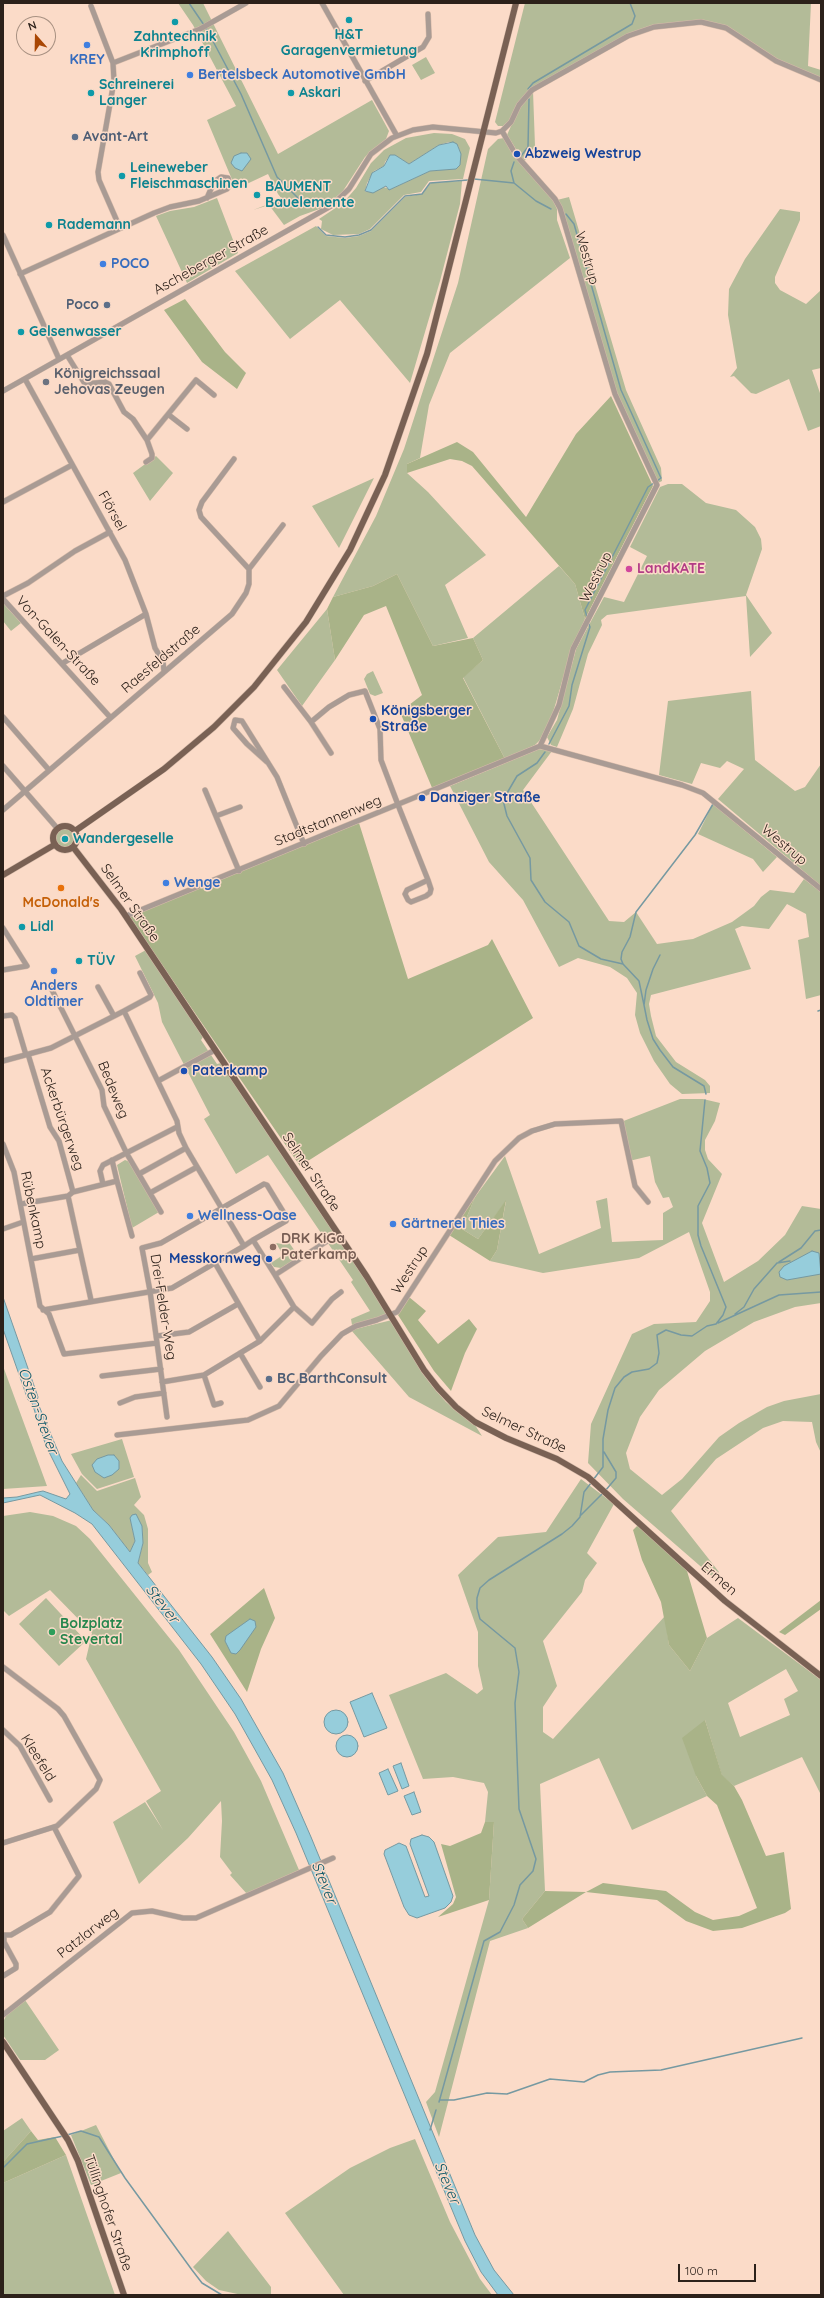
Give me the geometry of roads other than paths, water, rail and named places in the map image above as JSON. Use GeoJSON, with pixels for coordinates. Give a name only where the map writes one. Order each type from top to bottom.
{"type":"FeatureCollection","features":[{"type":"Feature","properties":{"kind":"main road"},"geometry":{"type":"LineString","coordinates":[[74,831],[164,769],[214,727],[273,666],[325,594],[350,550],[372,504],[412,402],[440,307],[516,3]]}},
{"type":"Feature","properties":{"kind":"main road"},"geometry":{"type":"LineString","coordinates":[[66,826],[74,831],[77,839],[73,847],[63,850],[54,845],[52,836],[57,828],[66,826]]}},
{"type":"Feature","properties":{"kind":"main road"},"geometry":{"type":"LineString","coordinates":[[3,875],[54,845]]}},
{"type":"Feature","properties":{"kind":"main road","name":"Selmer Straße"},"geometry":{"type":"LineString","coordinates":[[73,847],[126,916],[392,1315],[430,1379],[464,1414],[489,1430],[557,1459],[588,1477],[605,1491]]}},
{"type":"Feature","properties":{"kind":"main road","name":"Ermen"},"geometry":{"type":"LineString","coordinates":[[605,1491],[726,1601],[821,1676]]}},
{"type":"Feature","properties":{"kind":"main road","name":"Tüllinghofer Straße"},"geometry":{"type":"LineString","coordinates":[[3,2042],[68,2140],[81,2168],[124,2295]]}},
{"type":"Feature","properties":{"kind":"street"},"geometry":{"type":"LineString","coordinates":[[113,63],[200,29],[246,3]]}},
{"type":"Feature","properties":{"kind":"street"},"geometry":{"type":"LineString","coordinates":[[322,3],[397,136]]}},
{"type":"Feature","properties":{"kind":"street"},"geometry":{"type":"LineString","coordinates":[[91,6],[113,63],[113,92],[98,172],[99,180],[120,228]]}},
{"type":"Feature","properties":{"kind":"street"},"geometry":{"type":"LineString","coordinates":[[365,81],[423,47],[429,37],[428,14]]}},
{"type":"Feature","properties":{"kind":"street"},"geometry":{"type":"LineString","coordinates":[[484,131],[502,131],[511,122],[519,105],[532,90],[628,36],[654,27],[701,22],[726,28],[776,61],[821,80]]}},
{"type":"Feature","properties":{"kind":"street","name":"Ascheberger Straße"},"geometry":{"type":"LineString","coordinates":[[3,391],[331,206],[349,189],[371,154],[397,136],[413,130],[433,127],[484,131]]}},
{"type":"Feature","properties":{"kind":"street","name":"Westrup"},"geometry":{"type":"LineString","coordinates":[[502,131],[516,155],[555,198],[560,208],[615,394],[657,485],[573,649],[559,705],[540,746],[682,785],[703,793],[821,889]]}},
{"type":"Feature","properties":{"kind":"street"},"geometry":{"type":"LineString","coordinates":[[20,274],[164,208],[192,204],[207,198],[229,187],[228,178],[221,177],[214,182],[207,198]]}},
{"type":"Feature","properties":{"kind":"street"},"geometry":{"type":"LineString","coordinates":[[3,234],[59,359]]}},
{"type":"Feature","properties":{"kind":"street"},"geometry":{"type":"LineString","coordinates":[[67,355],[85,384],[105,382],[109,384],[124,412],[133,419],[147,440],[152,458],[146,462]]}},
{"type":"Feature","properties":{"kind":"street","name":"Flörsel"},"geometry":{"type":"LineString","coordinates":[[25,379],[125,560],[146,614],[155,648],[163,661],[164,672]]}},
{"type":"Feature","properties":{"kind":"street"},"geometry":{"type":"LineString","coordinates":[[147,440],[169,415],[196,380],[214,395]]}},
{"type":"Feature","properties":{"kind":"street"},"geometry":{"type":"LineString","coordinates":[[169,415],[186,429]]}},
{"type":"Feature","properties":{"kind":"street"},"geometry":{"type":"LineString","coordinates":[[234,459],[202,502],[199,510],[201,517],[249,568],[283,525]]}},
{"type":"Feature","properties":{"kind":"street"},"geometry":{"type":"LineString","coordinates":[[3,502],[72,465]]}},
{"type":"Feature","properties":{"kind":"street"},"geometry":{"type":"LineString","coordinates":[[3,596],[28,583],[75,551],[110,532]]}},
{"type":"Feature","properties":{"kind":"street","name":"Raesfeldstraße"},"geometry":{"type":"LineString","coordinates":[[3,810],[235,611],[247,588],[249,568]]}},
{"type":"Feature","properties":{"kind":"street","name":"Von-Galen-Straße"},"geometry":{"type":"LineString","coordinates":[[3,600],[63,663],[110,717]]}},
{"type":"Feature","properties":{"kind":"street"},"geometry":{"type":"LineString","coordinates":[[63,663],[146,614]]}},
{"type":"Feature","properties":{"kind":"street"},"geometry":{"type":"LineString","coordinates":[[163,661],[174,664]]}},
{"type":"Feature","properties":{"kind":"street"},"geometry":{"type":"LineString","coordinates":[[284,687],[311,722],[331,753]]}},
{"type":"Feature","properties":{"kind":"street"},"geometry":{"type":"LineString","coordinates":[[311,722],[349,695],[365,691],[380,729],[381,760],[428,880],[430,893],[411,902],[408,900],[405,894],[407,890],[428,880]]}},
{"type":"Feature","properties":{"kind":"street"},"geometry":{"type":"LineString","coordinates":[[3,717],[49,770]]}},
{"type":"Feature","properties":{"kind":"street"},"geometry":{"type":"LineString","coordinates":[[266,762],[265,756],[242,721],[235,720],[233,728],[266,762],[277,777],[304,844]]}},
{"type":"Feature","properties":{"kind":"street","name":"Stadtstannenweg"},"geometry":{"type":"LineString","coordinates":[[126,916],[540,746]]}},
{"type":"Feature","properties":{"kind":"street"},"geometry":{"type":"LineString","coordinates":[[3,766],[57,828]]}},
{"type":"Feature","properties":{"kind":"street"},"geometry":{"type":"LineString","coordinates":[[205,790],[239,870]]}},
{"type":"Feature","properties":{"kind":"street"},"geometry":{"type":"LineString","coordinates":[[216,816],[240,807]]}},
{"type":"Feature","properties":{"kind":"street"},"geometry":{"type":"LineString","coordinates":[[3,928],[27,966],[3,970]]}},
{"type":"Feature","properties":{"kind":"street"},"geometry":{"type":"LineString","coordinates":[[3,1061],[51,1048],[150,997],[151,995],[140,973]]}},
{"type":"Feature","properties":{"kind":"street"},"geometry":{"type":"LineString","coordinates":[[98,987],[114,1016]]}},
{"type":"Feature","properties":{"kind":"street"},"geometry":{"type":"LineString","coordinates":[[51,988],[75,1036]]}},
{"type":"Feature","properties":{"kind":"street"},"geometry":{"type":"LineString","coordinates":[[124,1011],[177,1121],[177,1127],[186,1148],[244,1246]]}},
{"type":"Feature","properties":{"kind":"street","name":"Ackerbürgerweg"},"geometry":{"type":"LineString","coordinates":[[3,1016],[12,1015],[15,1018],[50,1127],[59,1141],[73,1192]]}},
{"type":"Feature","properties":{"kind":"street","name":"Bedeweg"},"geometry":{"type":"LineString","coordinates":[[75,1036],[102,1090],[104,1106],[127,1154]]}},
{"type":"Feature","properties":{"kind":"street"},"geometry":{"type":"LineString","coordinates":[[158,1081],[215,1050]]}},
{"type":"Feature","properties":{"kind":"street","name":"Westrup"},"geometry":{"type":"LineString","coordinates":[[117,1435],[248,1420],[266,1414],[284,1403],[321,1356],[342,1334],[356,1326],[392,1315],[397,1312],[495,1161],[519,1138],[532,1131],[555,1124],[621,1121],[635,1186],[648,1202]]}},
{"type":"Feature","properties":{"kind":"street"},"geometry":{"type":"LineString","coordinates":[[103,1184],[100,1172],[103,1165],[177,1127]]}},
{"type":"Feature","properties":{"kind":"street","name":"Rübenkamp"},"geometry":{"type":"LineString","coordinates":[[3,1144],[14,1172],[40,1306],[49,1314],[64,1354],[157,1343]]}},
{"type":"Feature","properties":{"kind":"street"},"geometry":{"type":"LineString","coordinates":[[140,1174],[186,1148]]}},
{"type":"Feature","properties":{"kind":"street"},"geometry":{"type":"LineString","coordinates":[[127,1154],[161,1212]]}},
{"type":"Feature","properties":{"kind":"street"},"geometry":{"type":"LineString","coordinates":[[112,1160],[132,1236]]}},
{"type":"Feature","properties":{"kind":"street"},"geometry":{"type":"LineString","coordinates":[[150,1193],[197,1167]]}},
{"type":"Feature","properties":{"kind":"street"},"geometry":{"type":"LineString","coordinates":[[21,1204],[68,1196],[73,1192],[117,1181]]}},
{"type":"Feature","properties":{"kind":"street"},"geometry":{"type":"LineString","coordinates":[[43,1310],[91,1300],[172,1288],[286,1221],[287,1218],[268,1185],[264,1184],[222,1208]]}},
{"type":"Feature","properties":{"kind":"street"},"geometry":{"type":"LineString","coordinates":[[68,1196],[91,1300]]}},
{"type":"Feature","properties":{"kind":"street","name":"Drei-Felder-Weg"},"geometry":{"type":"LineString","coordinates":[[167,1418],[157,1336],[142,1248],[161,1243],[222,1208]]}},
{"type":"Feature","properties":{"kind":"street"},"geometry":{"type":"LineString","coordinates":[[3,1229],[23,1222]]}},
{"type":"Feature","properties":{"kind":"street"},"geometry":{"type":"LineString","coordinates":[[274,1275],[338,1234]]}},
{"type":"Feature","properties":{"kind":"street"},"geometry":{"type":"LineString","coordinates":[[253,1240],[294,1307],[312,1323],[332,1299],[341,1292]]}},
{"type":"Feature","properties":{"kind":"street","name":"Rübenkamp"},"geometry":{"type":"LineString","coordinates":[[31,1259],[80,1250]]}},
{"type":"Feature","properties":{"kind":"street"},"geometry":{"type":"LineString","coordinates":[[214,1263],[260,1341]]}},
{"type":"Feature","properties":{"kind":"street"},"geometry":{"type":"LineString","coordinates":[[157,1336],[189,1332],[238,1304]]}},
{"type":"Feature","properties":{"kind":"street"},"geometry":{"type":"LineString","coordinates":[[162,1382],[204,1375],[260,1341],[294,1307]]}},
{"type":"Feature","properties":{"kind":"street"},"geometry":{"type":"LineString","coordinates":[[240,1353],[260,1388]]}},
{"type":"Feature","properties":{"kind":"street","name":"Drei-Felder-Weg"},"geometry":{"type":"LineString","coordinates":[[102,1376],[161,1369]]}},
{"type":"Feature","properties":{"kind":"street"},"geometry":{"type":"LineString","coordinates":[[204,1375],[214,1405],[221,1403]]}},
{"type":"Feature","properties":{"kind":"street"},"geometry":{"type":"LineString","coordinates":[[120,1403],[135,1397],[164,1393]]}},
{"type":"Feature","properties":{"kind":"street"},"geometry":{"type":"LineString","coordinates":[[3,1667],[58,1709],[64,1716],[100,1780],[96,1789],[54,1827],[3,1843]]}},
{"type":"Feature","properties":{"kind":"street","name":"Kleefeld"},"geometry":{"type":"LineString","coordinates":[[3,1730],[20,1746],[50,1800]]}},
{"type":"Feature","properties":{"kind":"street"},"geometry":{"type":"LineString","coordinates":[[3,1976],[16,1968],[16,1964],[4,1942],[3,1935],[11,1935],[50,1912],[79,1876],[54,1827]]}},
{"type":"Feature","properties":{"kind":"street","name":"Patzlarweg"},"geometry":{"type":"LineString","coordinates":[[3,2015],[132,1914],[152,1911],[196,1918],[331,1859]]}},
{"type":"Feature","properties":{"kind":"water"},"geometry":{"type":"Polygon","coordinates":[[[453,142],[457,144],[461,154],[460,165],[456,169],[430,171],[389,190],[386,186],[373,193],[365,191],[372,173],[384,166],[390,155],[395,155],[409,164],[439,145],[453,142]]]}},
{"type":"Feature","properties":{"kind":"water"},"geometry":{"type":"Polygon","coordinates":[[[241,153],[247,153],[251,159],[242,171],[235,168],[231,163],[234,156],[241,153]]]}},
{"type":"Feature","properties":{"kind":"water"},"geometry":{"type":"Polygon","coordinates":[[[812,1251],[819,1253],[821,1274],[787,1280],[780,1277],[779,1272],[784,1266],[812,1251]]]}},
{"type":"Feature","properties":{"kind":"water"},"geometry":{"type":"Polygon","coordinates":[[[3,1297],[38,1397],[37,1401],[62,1461],[93,1510],[109,1525],[130,1552],[135,1541],[130,1518],[132,1515],[136,1514],[142,1526],[143,1543],[138,1563],[212,1657],[241,1699],[283,1773],[311,1837],[475,2235],[494,2270],[514,2295],[498,2295],[481,2272],[465,2241],[296,1833],[272,1780],[235,1714],[201,1664],[92,1524],[75,1513],[40,1495],[3,1503],[3,1498],[17,1497],[43,1491],[66,1499],[70,1494],[46,1446],[32,1403],[28,1400],[3,1329],[3,1297]]]}},
{"type":"Feature","properties":{"kind":"water"},"geometry":{"type":"Polygon","coordinates":[[[108,1455],[114,1455],[119,1461],[119,1469],[112,1475],[104,1478],[95,1472],[92,1465],[97,1459],[108,1455]]]}},
{"type":"Feature","properties":{"kind":"water"},"geometry":{"type":"Polygon","coordinates":[[[250,1619],[255,1621],[256,1627],[240,1650],[236,1654],[231,1653],[225,1641],[226,1636],[250,1619]]]}},
{"type":"Feature","properties":{"kind":"water"},"geometry":{"type":"Polygon","coordinates":[[[372,1693],[387,1728],[364,1737],[350,1702],[372,1693]]]}},
{"type":"Feature","properties":{"kind":"water"},"geometry":{"type":"Polygon","coordinates":[[[336,1710],[344,1714],[348,1722],[344,1730],[336,1734],[328,1730],[324,1722],[328,1714],[336,1710]]]}},
{"type":"Feature","properties":{"kind":"water"},"geometry":{"type":"Polygon","coordinates":[[[347,1735],[355,1738],[358,1746],[355,1754],[347,1757],[339,1754],[336,1746],[339,1738],[347,1735]]]}},
{"type":"Feature","properties":{"kind":"water"},"geometry":{"type":"Polygon","coordinates":[[[401,1763],[409,1786],[402,1789],[393,1766],[401,1763]]]}},
{"type":"Feature","properties":{"kind":"water"},"geometry":{"type":"Polygon","coordinates":[[[388,1769],[398,1791],[388,1795],[379,1773],[388,1769]]]}},
{"type":"Feature","properties":{"kind":"water"},"geometry":{"type":"Polygon","coordinates":[[[414,1792],[421,1812],[412,1815],[404,1796],[414,1792]]]}},
{"type":"Feature","properties":{"kind":"water"},"geometry":{"type":"Polygon","coordinates":[[[422,1835],[429,1837],[434,1842],[453,1896],[451,1902],[445,1908],[417,1918],[409,1915],[404,1907],[384,1854],[385,1850],[399,1843],[406,1846],[425,1897],[429,1896],[410,1844],[411,1839],[422,1835]]]}},
{"type":"Feature","properties":{"kind":"waterway"},"geometry":{"type":"LineString","coordinates":[[189,3],[204,25]]}},
{"type":"Feature","properties":{"kind":"waterway"},"geometry":{"type":"LineString","coordinates":[[528,89],[533,83],[632,24],[635,16],[630,3]]}},
{"type":"Feature","properties":{"kind":"waterway"},"geometry":{"type":"LineString","coordinates":[[206,28],[241,94],[277,177],[308,208]]}},
{"type":"Feature","properties":{"kind":"waterway"},"geometry":{"type":"LineString","coordinates":[[521,156],[528,147],[529,99]]}},
{"type":"Feature","properties":{"kind":"waterway"},"geometry":{"type":"LineString","coordinates":[[514,162],[511,171],[514,183]]}},
{"type":"Feature","properties":{"kind":"waterway"},"geometry":{"type":"LineString","coordinates":[[474,179],[514,183],[536,201],[551,209]]}},
{"type":"Feature","properties":{"kind":"waterway"},"geometry":{"type":"LineString","coordinates":[[318,227],[326,235],[345,237],[359,235],[371,230],[405,196],[422,194],[430,183],[468,180]]}},
{"type":"Feature","properties":{"kind":"waterway"},"geometry":{"type":"LineString","coordinates":[[566,214],[574,224],[621,390],[661,478],[657,481]]}},
{"type":"Feature","properties":{"kind":"waterway"},"geometry":{"type":"LineString","coordinates":[[587,617],[585,610],[648,487],[654,483]]}},
{"type":"Feature","properties":{"kind":"waterway"},"geometry":{"type":"LineString","coordinates":[[549,744],[569,706],[572,685],[590,627],[588,622]]}},
{"type":"Feature","properties":{"kind":"waterway"},"geometry":{"type":"LineString","coordinates":[[545,752],[537,763],[517,776],[503,800],[507,816],[530,858],[531,880],[545,902],[569,922],[579,946],[601,959],[623,964],[639,981],[644,1005]]}},
{"type":"Feature","properties":{"kind":"waterway"},"geometry":{"type":"LineString","coordinates":[[623,964],[621,959],[622,952],[630,937],[636,912],[695,835],[713,804]]}},
{"type":"Feature","properties":{"kind":"waterway"},"geometry":{"type":"LineString","coordinates":[[660,955],[653,969],[646,990],[644,1005],[653,1039],[673,1067],[704,1086],[706,1094]]}},
{"type":"Feature","properties":{"kind":"waterway"},"geometry":{"type":"LineString","coordinates":[[593,1480],[603,1467],[603,1439],[608,1410],[615,1388],[624,1377],[632,1372],[649,1369],[657,1363],[659,1353],[657,1335],[666,1330],[681,1335],[692,1336],[707,1326],[716,1324],[723,1315],[726,1307],[698,1235],[698,1206],[710,1183],[707,1168],[700,1151],[705,1100]]}},
{"type":"Feature","properties":{"kind":"waterway"},"geometry":{"type":"LineString","coordinates":[[779,1262],[801,1248],[815,1231],[821,1230]]}},
{"type":"Feature","properties":{"kind":"waterway"},"geometry":{"type":"LineString","coordinates":[[735,1314],[744,1307],[754,1289],[777,1263],[790,1261]]}},
{"type":"Feature","properties":{"kind":"waterway"},"geometry":{"type":"LineString","coordinates":[[718,1323],[779,1295],[821,1292]]}},
{"type":"Feature","properties":{"kind":"waterway"},"geometry":{"type":"LineString","coordinates":[[604,1452],[616,1472],[616,1478],[605,1491]]}},
{"type":"Feature","properties":{"kind":"waterway"},"geometry":{"type":"LineString","coordinates":[[439,2102],[484,1941],[500,1932],[514,1905],[520,1885],[533,1871],[536,1859],[519,1809],[515,1703],[519,1672],[515,1648],[480,1619],[477,1608],[477,1598],[480,1588],[489,1580],[562,1534],[572,1526],[580,1517],[584,1492],[591,1483]]}},
{"type":"Feature","properties":{"kind":"waterway"},"geometry":{"type":"LineString","coordinates":[[580,1516],[602,1494]]}},
{"type":"Feature","properties":{"kind":"waterway"},"geometry":{"type":"LineString","coordinates":[[440,2100],[454,2100],[487,2093],[507,2094],[550,2079],[584,2082],[598,2075],[610,2072],[661,2070],[802,2038]]}},
{"type":"Feature","properties":{"kind":"waterway"},"geometry":{"type":"LineString","coordinates":[[430,2130],[436,2110]]}},
{"type":"Feature","properties":{"kind":"waterway"},"geometry":{"type":"LineString","coordinates":[[67,2135],[81,2131],[99,2137],[125,2178],[202,2283],[222,2295]]}},
{"type":"Feature","properties":{"kind":"waterway"},"geometry":{"type":"LineString","coordinates":[[3,2168],[27,2144],[63,2136]]}},
{"type":"Feature","properties":{"kind":"place","name":"H&T Garagenvermietung"},"geometry":{"type":"Point","coordinates":[349,20]}},
{"type":"Feature","properties":{"kind":"place","name":"Zahntechnik Krimphoff"},"geometry":{"type":"Point","coordinates":[175,22]}},
{"type":"Feature","properties":{"kind":"place","name":"KREY"},"geometry":{"type":"Point","coordinates":[87,45]}},
{"type":"Feature","properties":{"kind":"place","name":"Bertelsbeck Automotive GmbH"},"geometry":{"type":"Point","coordinates":[190,75]}},
{"type":"Feature","properties":{"kind":"place","name":"Schreinerei Langer"},"geometry":{"type":"Point","coordinates":[91,93]}},
{"type":"Feature","properties":{"kind":"place","name":"Askari"},"geometry":{"type":"Point","coordinates":[291,93]}},
{"type":"Feature","properties":{"kind":"place","name":"Avant-Art"},"geometry":{"type":"Point","coordinates":[75,137]}},
{"type":"Feature","properties":{"kind":"place","name":"Abzweig Westrup"},"geometry":{"type":"Point","coordinates":[517,154]}},
{"type":"Feature","properties":{"kind":"place","name":"Leineweber Fleischmaschinen"},"geometry":{"type":"Point","coordinates":[122,176]}},
{"type":"Feature","properties":{"kind":"place","name":"BAUMENT Bauelemente"},"geometry":{"type":"Point","coordinates":[257,195]}},
{"type":"Feature","properties":{"kind":"place","name":"Rademann"},"geometry":{"type":"Point","coordinates":[49,225]}},
{"type":"Feature","properties":{"kind":"place","name":"POCO"},"geometry":{"type":"Point","coordinates":[103,264]}},
{"type":"Feature","properties":{"kind":"place","name":"Poco"},"geometry":{"type":"Point","coordinates":[107,305]}},
{"type":"Feature","properties":{"kind":"place","name":"Gelsenwasser"},"geometry":{"type":"Point","coordinates":[21,332]}},
{"type":"Feature","properties":{"kind":"place","name":"Königreichssaal Jehovas Zeugen"},"geometry":{"type":"Point","coordinates":[46,382]}},
{"type":"Feature","properties":{"kind":"place","name":"LandKATE"},"geometry":{"type":"Point","coordinates":[629,569]}},
{"type":"Feature","properties":{"kind":"place","name":"Königsberger Straße"},"geometry":{"type":"Point","coordinates":[373,719]}},
{"type":"Feature","properties":{"kind":"place","name":"Danziger Straße"},"geometry":{"type":"Point","coordinates":[422,798]}},
{"type":"Feature","properties":{"kind":"place","name":"Wandergeselle"},"geometry":{"type":"Point","coordinates":[65,839]}},
{"type":"Feature","properties":{"kind":"place","name":"Wenge"},"geometry":{"type":"Point","coordinates":[166,883]}},
{"type":"Feature","properties":{"kind":"place","name":"McDonald's"},"geometry":{"type":"Point","coordinates":[61,888]}},
{"type":"Feature","properties":{"kind":"place","name":"Lidl"},"geometry":{"type":"Point","coordinates":[22,927]}},
{"type":"Feature","properties":{"kind":"place","name":"TÜV"},"geometry":{"type":"Point","coordinates":[79,961]}},
{"type":"Feature","properties":{"kind":"place","name":"Anders Oldtimer"},"geometry":{"type":"Point","coordinates":[54,971]}},
{"type":"Feature","properties":{"kind":"place","name":"Paterkamp"},"geometry":{"type":"Point","coordinates":[184,1071]}},
{"type":"Feature","properties":{"kind":"place","name":"Wellness-Oase"},"geometry":{"type":"Point","coordinates":[190,1216]}},
{"type":"Feature","properties":{"kind":"place","name":"Gärtnerei Thies"},"geometry":{"type":"Point","coordinates":[393,1224]}},
{"type":"Feature","properties":{"kind":"place","name":"DRK KiGa Paterkamp"},"geometry":{"type":"Point","coordinates":[273,1247]}},
{"type":"Feature","properties":{"kind":"place","name":"Messkornweg"},"geometry":{"type":"Point","coordinates":[269,1259]}},
{"type":"Feature","properties":{"kind":"place","name":"BC BarthConsult"},"geometry":{"type":"Point","coordinates":[269,1379]}},
{"type":"Feature","properties":{"kind":"place","name":"Bolzplatz Stevertal"},"geometry":{"type":"Point","coordinates":[52,1632]}},
{"type":"Feature","properties":{"kind":"water label","name":"Osten-Stever"},"geometry":{"type":"Point","coordinates":[38,1411]}},
{"type":"Feature","properties":{"kind":"water label","name":"Stever"},"geometry":{"type":"Point","coordinates":[162,1604]}},
{"type":"Feature","properties":{"kind":"water label","name":"Stever"},"geometry":{"type":"Point","coordinates":[324,1883]}},
{"type":"Feature","properties":{"kind":"water label","name":"Stever"},"geometry":{"type":"Point","coordinates":[447,2183]}}]}
